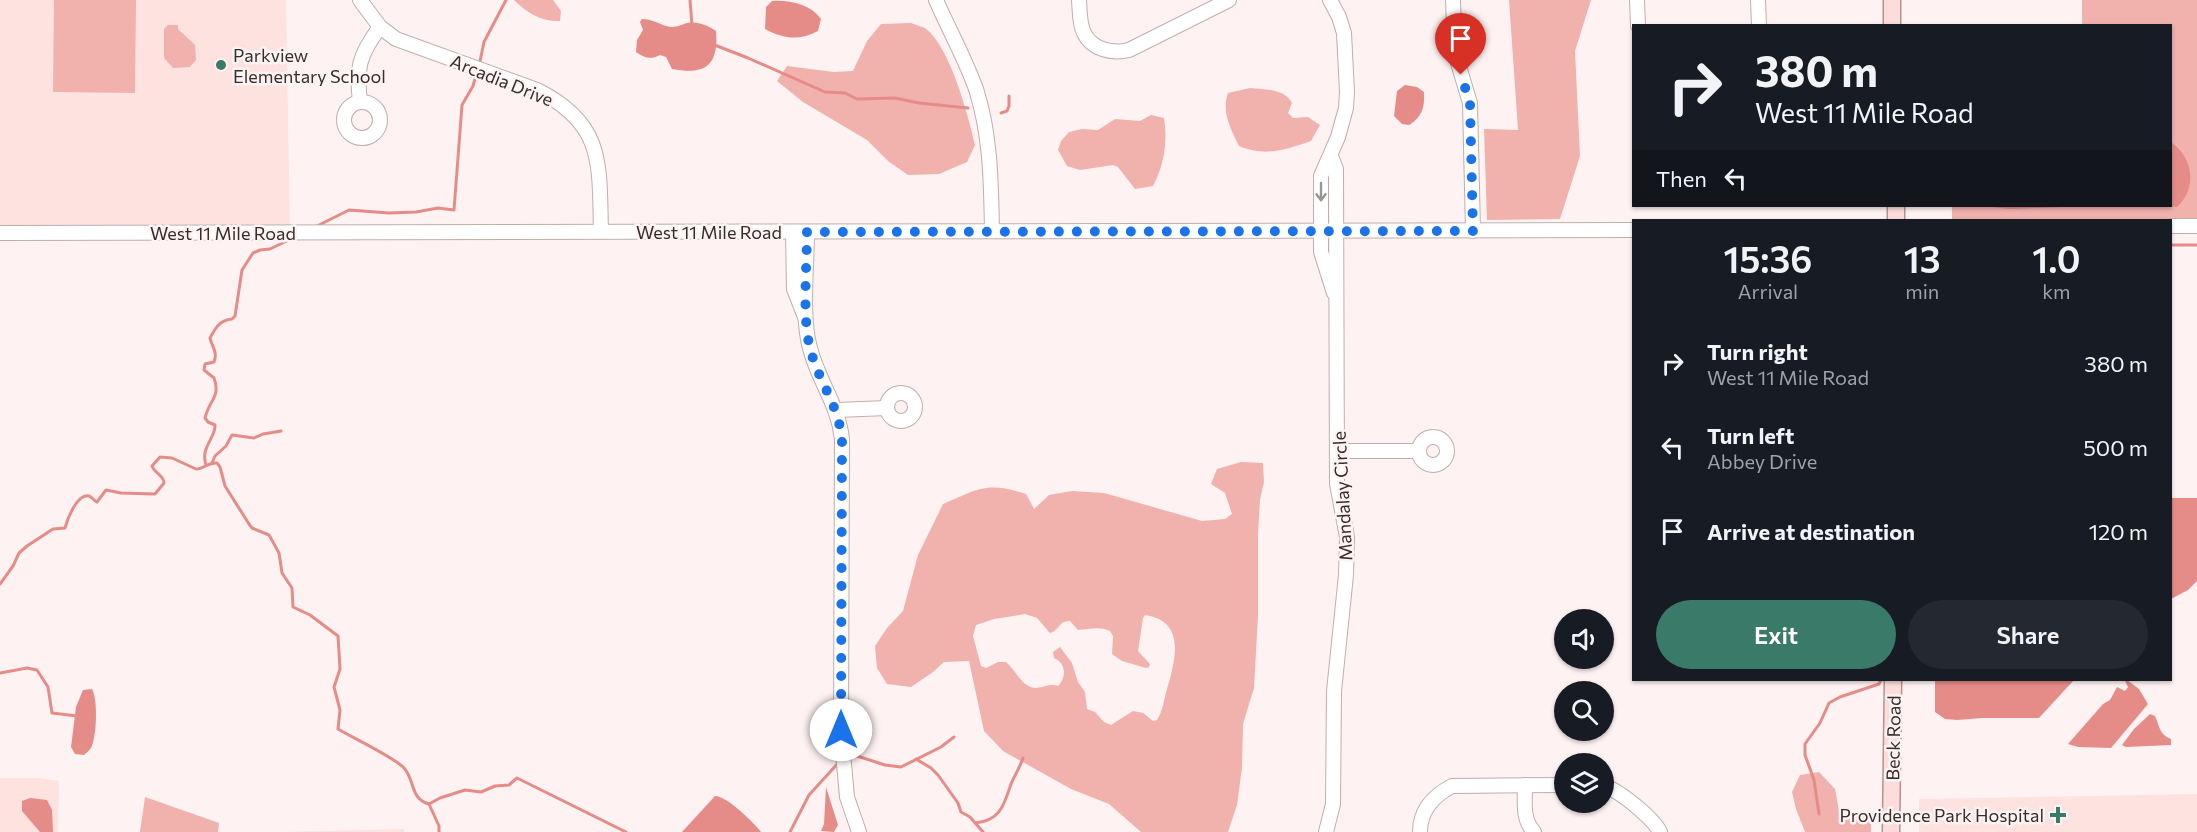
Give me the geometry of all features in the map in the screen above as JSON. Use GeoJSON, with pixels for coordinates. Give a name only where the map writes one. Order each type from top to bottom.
{"type":"FeatureCollection","features":[{"type":"Feature","properties":{"kind":"main road"},"geometry":{"type":"LineString","coordinates":[[1892,0],[1892,24]]}},
{"type":"Feature","properties":{"kind":"main road","name":"Beck Road"},"geometry":{"type":"LineString","coordinates":[[1891,832],[1893,681]]}},
{"type":"Feature","properties":{"kind":"street","name":"Arcadia Drive"},"geometry":{"type":"LineString","coordinates":[[360,0],[380,27],[403,42],[537,90],[570,111],[588,134],[596,153],[600,182],[601,231]]}},
{"type":"Feature","properties":{"kind":"street"},"geometry":{"type":"LineString","coordinates":[[936,0],[958,42],[980,104],[988,139],[992,231]]}},
{"type":"Feature","properties":{"kind":"street"},"geometry":{"type":"LineString","coordinates":[[1079,0],[1080,22],[1087,38],[1098,46],[1115,53],[1129,50],[1229,0]]}},
{"type":"Feature","properties":{"kind":"street"},"geometry":{"type":"LineString","coordinates":[[1195,0],[1201,13]]}},
{"type":"Feature","properties":{"kind":"street"},"geometry":{"type":"LineString","coordinates":[[1330,0],[1340,17],[1344,33],[1347,92],[1346,108],[1331,156],[1321,176],[1322,260],[1337,303]]}},
{"type":"Feature","properties":{"kind":"street"},"geometry":{"type":"LineString","coordinates":[[1453,0],[1455,53],[1470,103],[1473,231]]}},
{"type":"Feature","properties":{"kind":"street"},"geometry":{"type":"LineString","coordinates":[[1637,0],[1638,24]]}},
{"type":"Feature","properties":{"kind":"street"},"geometry":{"type":"LineString","coordinates":[[1758,0],[1759,24]]}},
{"type":"Feature","properties":{"kind":"street"},"geometry":{"type":"LineString","coordinates":[[360,102],[357,81],[359,64],[367,44],[380,27]]}},
{"type":"Feature","properties":{"kind":"street","name":"Mandalay Circle"},"geometry":{"type":"LineString","coordinates":[[1326,832],[1333,804],[1334,692],[1347,537],[1337,484],[1336,169],[1331,156]]}},
{"type":"Feature","properties":{"kind":"street"},"geometry":{"type":"LineString","coordinates":[[2172,226],[2197,226]]}},
{"type":"Feature","properties":{"kind":"street","name":"West 11 Mile Road"},"geometry":{"type":"LineString","coordinates":[[0,233],[1632,230]]}},
{"type":"Feature","properties":{"kind":"street"},"geometry":{"type":"LineString","coordinates":[[800,232],[809,345],[814,363],[837,410],[842,439],[841,730],[847,797],[859,832]]}},
{"type":"Feature","properties":{"kind":"street"},"geometry":{"type":"LineString","coordinates":[[837,410],[887,408]]}},
{"type":"Feature","properties":{"kind":"street"},"geometry":{"type":"LineString","coordinates":[[1337,451],[1419,451]]}},
{"type":"Feature","properties":{"kind":"street"},"geometry":{"type":"LineString","coordinates":[[1525,785],[1524,814],[1528,825],[1534,832]]}},
{"type":"Feature","properties":{"kind":"street"},"geometry":{"type":"LineString","coordinates":[[1420,832],[1423,811],[1437,795],[1452,786],[1554,785]]}},
{"type":"Feature","properties":{"kind":"street"},"geometry":{"type":"LineString","coordinates":[[1614,789],[1655,824],[1660,832]]}},
{"type":"Feature","properties":{"kind":"shaded area"},"geometry":{"type":"Polygon","coordinates":[[[0,0],[286,0],[290,234],[0,234],[0,0]]]}},
{"type":"Feature","properties":{"kind":"shaded area"},"geometry":{"type":"Polygon","coordinates":[[[54,0],[136,0],[135,93],[53,92],[54,0]]]}},
{"type":"Feature","properties":{"kind":"shaded area"},"geometry":{"type":"Polygon","coordinates":[[[514,0],[553,0],[561,11],[560,21],[535,16],[514,0]]]}},
{"type":"Feature","properties":{"kind":"shaded area"},"geometry":{"type":"Polygon","coordinates":[[[1509,0],[1591,0],[1575,51],[1580,156],[1560,219],[1487,220],[1484,129],[1518,130],[1509,0]]]}},
{"type":"Feature","properties":{"kind":"shaded area"},"geometry":{"type":"Polygon","coordinates":[[[2082,0],[2197,0],[2197,222],[2172,222],[2172,219],[1952,219],[1952,207],[2172,207],[2172,24],[2082,24],[2082,0]]]}},
{"type":"Feature","properties":{"kind":"shaded area"},"geometry":{"type":"Polygon","coordinates":[[[772,1],[793,2],[805,6],[821,19],[818,31],[792,38],[765,29],[766,7],[772,1]]]}},
{"type":"Feature","properties":{"kind":"shaded area"},"geometry":{"type":"Polygon","coordinates":[[[642,19],[670,27],[688,23],[701,24],[716,31],[715,53],[712,60],[701,69],[683,71],[672,69],[666,57],[660,55],[648,58],[639,54],[636,52],[637,40],[643,30],[640,22],[642,19]]]}},
{"type":"Feature","properties":{"kind":"shaded area"},"geometry":{"type":"Polygon","coordinates":[[[911,23],[925,28],[934,37],[950,65],[975,145],[967,162],[939,174],[908,175],[888,161],[867,140],[803,102],[777,81],[787,66],[834,72],[853,71],[867,41],[881,24],[911,23]]]}},
{"type":"Feature","properties":{"kind":"shaded area"},"geometry":{"type":"Polygon","coordinates":[[[168,25],[178,25],[178,29],[195,45],[196,60],[190,67],[173,68],[164,58],[164,29],[168,25]]]}},
{"type":"Feature","properties":{"kind":"shaded area"},"geometry":{"type":"Polygon","coordinates":[[[1405,85],[1417,87],[1424,92],[1422,111],[1409,125],[1402,124],[1394,116],[1397,91],[1405,85]]]}},
{"type":"Feature","properties":{"kind":"shaded area"},"geometry":{"type":"Polygon","coordinates":[[[1250,88],[1279,92],[1289,98],[1292,103],[1288,113],[1293,118],[1308,117],[1320,125],[1311,141],[1267,152],[1239,146],[1226,114],[1226,100],[1228,93],[1250,88]]]}},
{"type":"Feature","properties":{"kind":"shaded area"},"geometry":{"type":"Polygon","coordinates":[[[1151,115],[1164,118],[1166,136],[1162,162],[1153,186],[1135,189],[1118,167],[1113,165],[1080,170],[1067,166],[1058,150],[1061,141],[1069,132],[1082,129],[1098,130],[1115,119],[1140,121],[1151,115]]]}},
{"type":"Feature","properties":{"kind":"shaded area"},"geometry":{"type":"Polygon","coordinates":[[[2172,143],[2184,156],[2190,174],[2188,192],[2177,207],[2172,207],[2172,143]]]}},
{"type":"Feature","properties":{"kind":"shaded area"},"geometry":{"type":"Polygon","coordinates":[[[1991,207],[2062,207],[2010,209],[1991,207]]]}},
{"type":"Feature","properties":{"kind":"shaded area"},"geometry":{"type":"Polygon","coordinates":[[[1241,462],[1263,463],[1264,482],[1260,500],[1258,534],[1258,616],[1254,688],[1243,724],[1242,768],[1237,805],[1228,832],[1141,832],[1109,804],[1071,789],[1003,751],[984,731],[969,661],[944,662],[911,687],[887,684],[877,668],[875,646],[887,628],[903,611],[918,555],[943,504],[983,488],[992,487],[1026,494],[1034,509],[1049,495],[1072,491],[1104,493],[1202,521],[1225,519],[1232,514],[1225,493],[1211,484],[1217,469],[1241,462]],[[1025,614],[994,619],[976,625],[973,636],[981,666],[986,668],[998,662],[1006,662],[1030,687],[1058,686],[1063,679],[1064,671],[1061,663],[1054,658],[1053,652],[1060,647],[1072,663],[1078,682],[1085,692],[1087,709],[1095,712],[1104,722],[1111,725],[1133,711],[1143,713],[1153,721],[1157,720],[1161,713],[1175,655],[1173,634],[1167,625],[1145,615],[1143,618],[1138,651],[1150,664],[1146,668],[1122,661],[1112,654],[1113,636],[1106,629],[1078,630],[1070,621],[1066,621],[1050,633],[1037,618],[1025,614]]]}},
{"type":"Feature","properties":{"kind":"shaded area"},"geometry":{"type":"Polygon","coordinates":[[[2172,498],[2197,498],[2197,581],[2188,590],[2172,598],[2172,498]]]}},
{"type":"Feature","properties":{"kind":"shaded area"},"geometry":{"type":"Polygon","coordinates":[[[1935,681],[2073,681],[2039,718],[1957,720],[1945,719],[1935,712],[1935,681]]]}},
{"type":"Feature","properties":{"kind":"shaded area"},"geometry":{"type":"Polygon","coordinates":[[[2125,681],[2139,689],[2148,704],[2111,748],[2078,747],[2068,744],[2103,704],[2110,700],[2117,687],[2125,691],[2128,687],[2125,681]]]}},
{"type":"Feature","properties":{"kind":"shaded area"},"geometry":{"type":"Polygon","coordinates":[[[92,689],[96,709],[93,743],[84,755],[75,754],[71,747],[76,707],[83,690],[92,689]]]}},
{"type":"Feature","properties":{"kind":"shaded area"},"geometry":{"type":"Polygon","coordinates":[[[2150,714],[2155,716],[2162,732],[2171,739],[2171,745],[2126,747],[2122,745],[2134,729],[2150,714]]]}},
{"type":"Feature","properties":{"kind":"shaded area"},"geometry":{"type":"Polygon","coordinates":[[[1819,772],[1835,789],[1839,811],[1871,815],[1871,832],[1805,832],[1792,792],[1800,775],[1819,772]]]}},
{"type":"Feature","properties":{"kind":"shaded area"},"geometry":{"type":"Polygon","coordinates":[[[0,778],[39,778],[59,781],[58,832],[0,832],[0,778]]]}},
{"type":"Feature","properties":{"kind":"shaded area"},"geometry":{"type":"Polygon","coordinates":[[[826,787],[838,825],[834,832],[821,831],[824,824],[826,787]]]}},
{"type":"Feature","properties":{"kind":"shaded area","name":"Providence Park Hospital"},"geometry":{"type":"Polygon","coordinates":[[[2197,794],[2197,832],[1919,832],[1919,799],[2197,794]]]}},
{"type":"Feature","properties":{"kind":"shaded area"},"geometry":{"type":"Polygon","coordinates":[[[715,796],[733,805],[761,832],[682,832],[715,796]]]}},
{"type":"Feature","properties":{"kind":"shaded area"},"geometry":{"type":"Polygon","coordinates":[[[145,797],[219,823],[218,832],[140,832],[145,797]]]}},
{"type":"Feature","properties":{"kind":"shaded area"},"geometry":{"type":"Polygon","coordinates":[[[30,798],[47,800],[52,810],[53,832],[40,832],[22,811],[22,801],[30,798]]]}},
{"type":"Feature","properties":{"kind":"shaded area"},"geometry":{"type":"Polygon","coordinates":[[[404,829],[404,832],[284,832],[404,829]]]}},
{"type":"Feature","properties":{"kind":"waterway"},"geometry":{"type":"LineString","coordinates":[[479,66],[484,42],[506,0]]}},
{"type":"Feature","properties":{"kind":"waterway"},"geometry":{"type":"LineString","coordinates":[[690,0],[692,25]]}},
{"type":"Feature","properties":{"kind":"waterway"},"geometry":{"type":"LineString","coordinates":[[712,44],[825,92],[845,93],[857,99],[895,98],[968,108]]}},
{"type":"Feature","properties":{"kind":"waterway"},"geometry":{"type":"LineString","coordinates":[[315,227],[349,210],[389,213],[438,208],[454,210],[462,105],[473,86],[477,72]]}},
{"type":"Feature","properties":{"kind":"waterway"},"geometry":{"type":"LineString","coordinates":[[1001,113],[1007,111],[1009,96]]}},
{"type":"Feature","properties":{"kind":"waterway"},"geometry":{"type":"LineString","coordinates":[[206,465],[206,448],[215,430],[215,425],[205,418],[216,390],[214,378],[204,370],[205,364],[214,362],[215,358],[210,338],[219,325],[235,316],[242,270],[253,253],[270,249],[293,238]]}},
{"type":"Feature","properties":{"kind":"waterway"},"geometry":{"type":"LineString","coordinates":[[2172,245],[2197,245]]}},
{"type":"Feature","properties":{"kind":"waterway"},"geometry":{"type":"LineString","coordinates":[[212,463],[232,435],[254,438],[281,431]]}},
{"type":"Feature","properties":{"kind":"waterway"},"geometry":{"type":"LineString","coordinates":[[0,584],[19,553],[53,529],[65,528],[73,508],[85,496],[97,502],[106,490],[155,494],[164,483],[163,478],[152,466],[160,457],[172,458],[196,469],[217,463],[225,486],[249,524],[252,528],[269,535],[279,553],[282,573],[292,588],[293,607],[310,615],[338,636],[340,669],[334,687],[340,710],[338,729],[383,753],[404,768],[416,794],[423,802],[429,804],[439,826],[439,832]]}},
{"type":"Feature","properties":{"kind":"waterway"},"geometry":{"type":"LineString","coordinates":[[0,673],[27,668],[37,670],[48,687],[52,713],[77,716]]}},
{"type":"Feature","properties":{"kind":"waterway"},"geometry":{"type":"LineString","coordinates":[[1819,814],[1814,780],[1805,755],[1805,744],[1820,723],[1829,703],[1879,684],[1880,681]]}},
{"type":"Feature","properties":{"kind":"waterway"},"geometry":{"type":"LineString","coordinates":[[848,756],[854,755],[885,765],[901,767],[941,747],[954,737]]}},
{"type":"Feature","properties":{"kind":"waterway"},"geometry":{"type":"LineString","coordinates":[[975,823],[990,819],[1000,811],[1023,758]]}},
{"type":"Feature","properties":{"kind":"waterway"},"geometry":{"type":"LineString","coordinates":[[916,759],[938,775],[958,803],[961,812],[970,817],[983,832]]}},
{"type":"Feature","properties":{"kind":"waterway"},"geometry":{"type":"LineString","coordinates":[[790,832],[809,795],[840,761]]}},
{"type":"Feature","properties":{"kind":"waterway"},"geometry":{"type":"LineString","coordinates":[[429,804],[465,790],[481,792],[495,786],[509,785],[517,778],[626,832]]}},
{"type":"Feature","properties":{"kind":"place","name":"Parkview Elementary School"},"geometry":{"type":"Point","coordinates":[221,65]}},
{"type":"Feature","properties":{"kind":"place","name":"Providence Park Hospital"},"geometry":{"type":"Point","coordinates":[2058,815]}},
{"type":"Feature","properties":{"kind":"route"},"geometry":{"type":"LineString","coordinates":[[841,730],[842,439],[837,410],[814,363],[809,345],[806,321],[807,232],[1473,231],[1470,103],[1461,75]]}}]}
